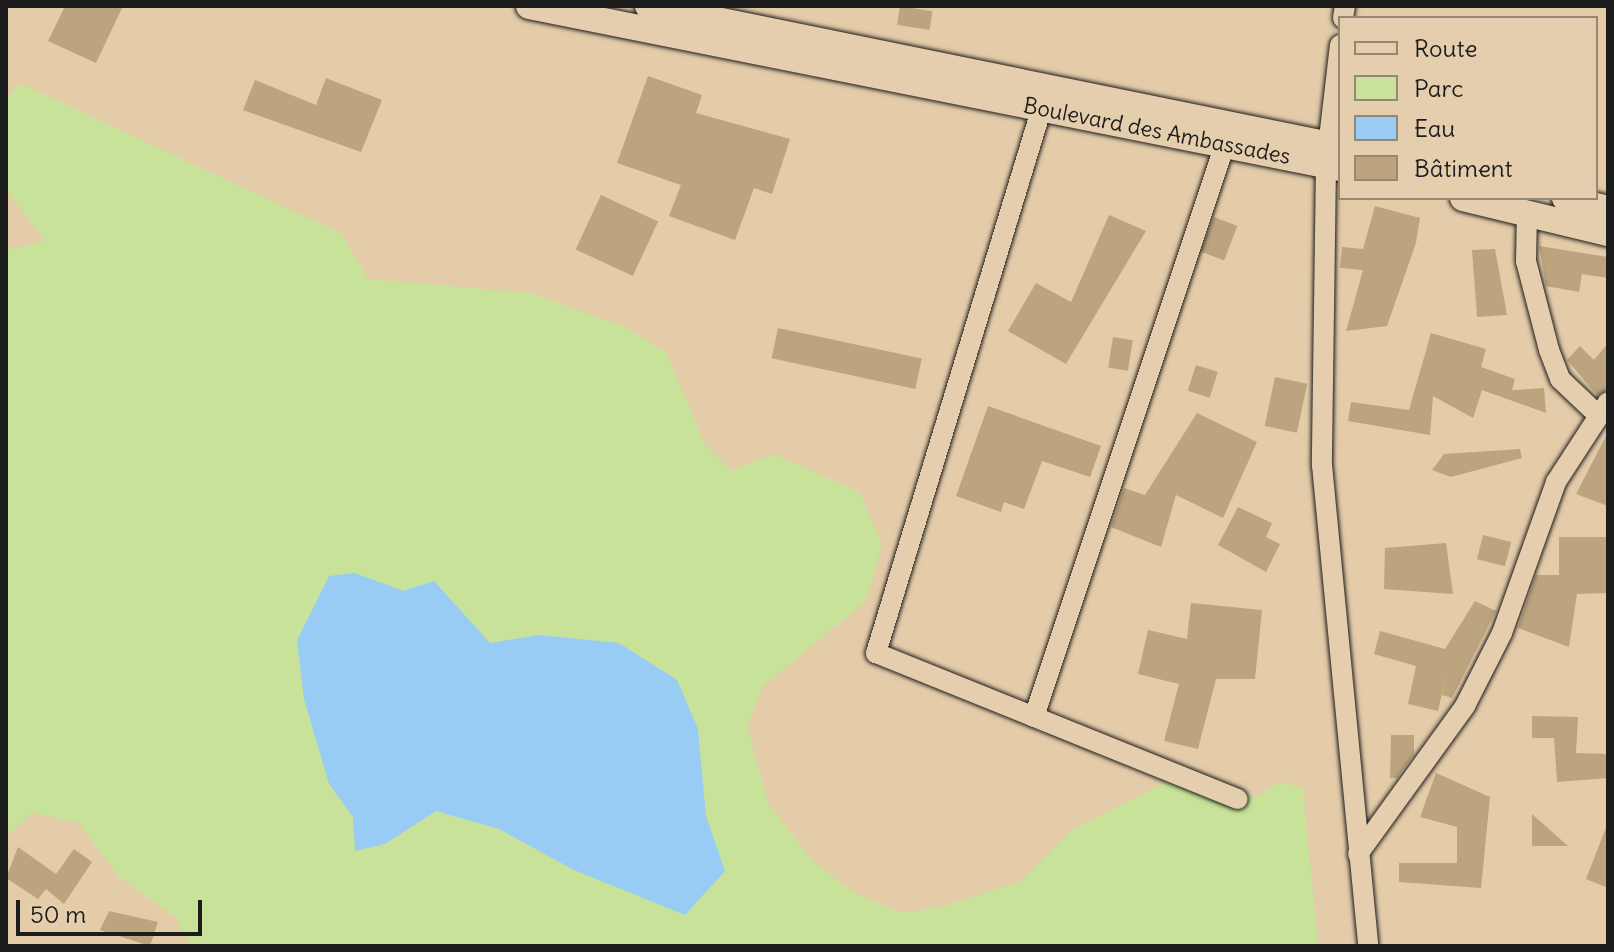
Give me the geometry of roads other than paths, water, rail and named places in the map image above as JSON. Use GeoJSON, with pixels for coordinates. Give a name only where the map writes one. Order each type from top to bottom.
{"type":"FeatureCollection","features":[{"type":"Feature","properties":{"kind":"main road"},"geometry":{"type":"LineString","coordinates":[[529,6],[979,85]]}},
{"type":"Feature","properties":{"kind":"main road"},"geometry":{"type":"LineString","coordinates":[[648,6],[979,85]]}},
{"type":"Feature","properties":{"kind":"main road","name":"Boulevard des Ambassades"},"geometry":{"type":"LineString","coordinates":[[979,85],[1042,107],[1225,144],[1333,156]]}},
{"type":"Feature","properties":{"kind":"main road","name":"Boulevard des Ambassades"},"geometry":{"type":"LineString","coordinates":[[979,85],[1333,156]]}},
{"type":"Feature","properties":{"kind":"main road"},"geometry":{"type":"LineString","coordinates":[[1472,200],[1608,233]]}},
{"type":"Feature","properties":{"kind":"main road"},"geometry":{"type":"LineString","coordinates":[[1573,200],[1608,209]]}},
{"type":"Feature","properties":{"kind":"street"},"geometry":{"type":"LineString","coordinates":[[1338,77],[1322,465],[1368,946]]}},
{"type":"Feature","properties":{"kind":"street"},"geometry":{"type":"LineString","coordinates":[[1042,107],[876,653],[1238,799]]}},
{"type":"Feature","properties":{"kind":"street"},"geometry":{"type":"LineString","coordinates":[[1034,717],[1225,144]]}},
{"type":"Feature","properties":{"kind":"street"},"geometry":{"type":"LineString","coordinates":[[1358,854],[1465,706],[1502,633],[1556,482],[1603,408],[1560,379],[1549,350],[1526,261],[1527,213]]}},
{"type":"Feature","properties":{"kind":"water"},"geometry":{"type":"Polygon","coordinates":[[[355,573],[403,591],[434,581],[490,643],[539,635],[619,643],[677,680],[698,729],[706,816],[725,871],[685,915],[574,870],[499,829],[436,811],[385,844],[355,851],[353,817],[329,784],[304,699],[297,640],[329,576],[355,573]]]}}]}
